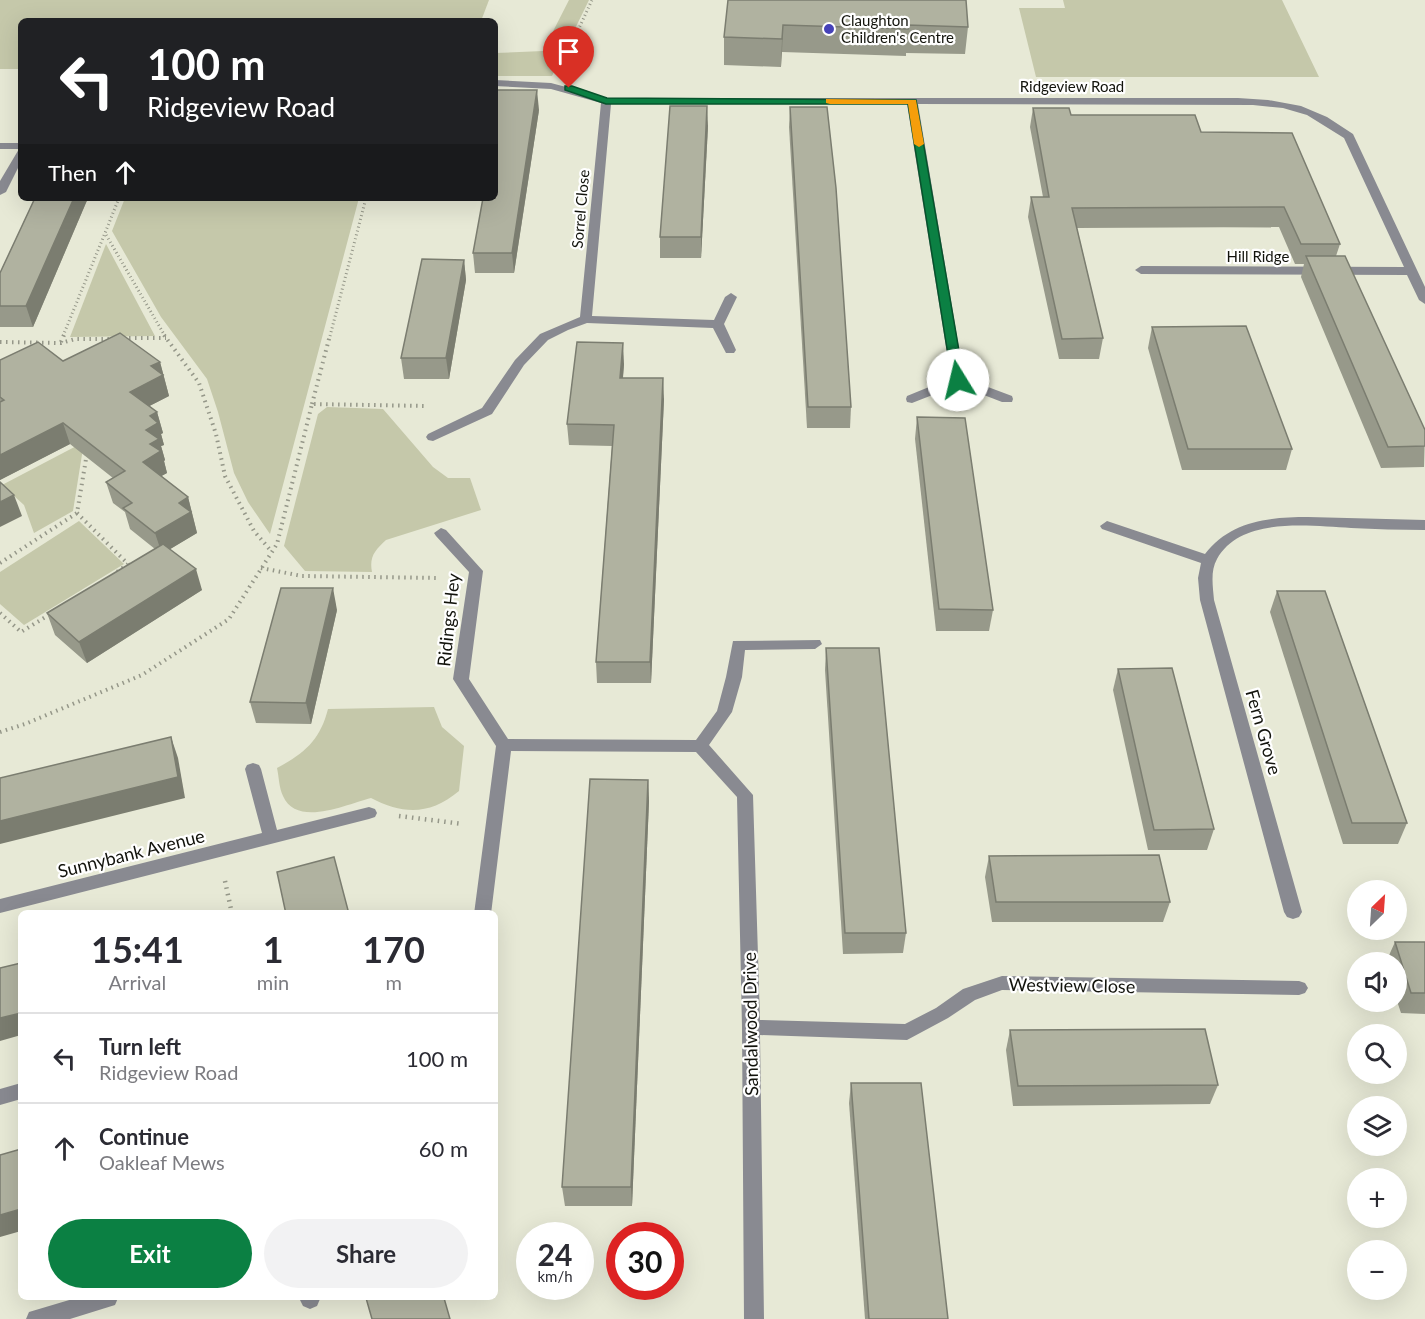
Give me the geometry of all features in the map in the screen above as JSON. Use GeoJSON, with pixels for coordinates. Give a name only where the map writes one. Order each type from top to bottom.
{"type":"FeatureCollection","features":[{"type":"Feature","properties":{"kind":"street","name":"Ridgeview Road"},"geometry":{"type":"LineString","coordinates":[[498,83],[552,85],[569,88],[606,101],[1263,101],[1314,113],[1334,124],[1348,136],[1425,300]]}},
{"type":"Feature","properties":{"kind":"street","name":"Sorrel Close"},"geometry":{"type":"LineString","coordinates":[[586,319],[606,101]]}},
{"type":"Feature","properties":{"kind":"street"},"geometry":{"type":"LineString","coordinates":[[912,102],[958,380]]}},
{"type":"Feature","properties":{"kind":"street"},"geometry":{"type":"LineString","coordinates":[[0,146],[18,146]]}},
{"type":"Feature","properties":{"kind":"street"},"geometry":{"type":"LineString","coordinates":[[0,192],[18,158]]}},
{"type":"Feature","properties":{"kind":"street","name":"Hill Ridge"},"geometry":{"type":"LineString","coordinates":[[1141,270],[1411,271]]}},
{"type":"Feature","properties":{"kind":"street"},"geometry":{"type":"LineString","coordinates":[[718,324],[731,297]]}},
{"type":"Feature","properties":{"kind":"street"},"geometry":{"type":"LineString","coordinates":[[433,437],[487,411],[519,363],[544,337],[586,319],[718,324]]}},
{"type":"Feature","properties":{"kind":"street"},"geometry":{"type":"LineString","coordinates":[[718,324],[730,350]]}},
{"type":"Feature","properties":{"kind":"street"},"geometry":{"type":"LineString","coordinates":[[912,399],[958,380],[1007,399]]}},
{"type":"Feature","properties":{"kind":"street"},"geometry":{"type":"LineString","coordinates":[[1107,526],[1209,561],[1227,539],[1251,528],[1281,522],[1425,525]]}},
{"type":"Feature","properties":{"kind":"street","name":"Ridings Hey"},"geometry":{"type":"LineString","coordinates":[[441,534],[476,571],[461,679],[504,745]]}},
{"type":"Feature","properties":{"kind":"street","name":"Fern Grove"},"geometry":{"type":"LineString","coordinates":[[1209,561],[1204,577],[1207,600],[1293,912]]}},
{"type":"Feature","properties":{"kind":"street"},"geometry":{"type":"LineString","coordinates":[[483,910],[504,745],[700,746],[724,712],[734,677],[738,645],[814,644]]}},
{"type":"Feature","properties":{"kind":"street","name":"Sandalwood Drive"},"geometry":{"type":"LineString","coordinates":[[700,746],[745,795],[751,1027],[754,1319]]}},
{"type":"Feature","properties":{"kind":"street"},"geometry":{"type":"LineString","coordinates":[[253,769],[271,837]]}},
{"type":"Feature","properties":{"kind":"street","name":"Sunnybank Avenue"},"geometry":{"type":"LineString","coordinates":[[0,906],[369,813]]}},
{"type":"Feature","properties":{"kind":"street","name":"Westview Close"},"geometry":{"type":"LineString","coordinates":[[751,1027],[907,1032],[942,1013],[969,994],[1002,983],[1299,988]]}},
{"type":"Feature","properties":{"kind":"street"},"geometry":{"type":"LineString","coordinates":[[0,1097],[18,1092]]}},
{"type":"Feature","properties":{"kind":"street"},"geometry":{"type":"LineString","coordinates":[[36,1319],[101,1300]]}},
{"type":"Feature","properties":{"kind":"path"},"geometry":{"type":"LineString","coordinates":[[552,85],[592,0]]}},
{"type":"Feature","properties":{"kind":"path"},"geometry":{"type":"LineString","coordinates":[[61,343],[118,201]]}},
{"type":"Feature","properties":{"kind":"path"},"geometry":{"type":"LineString","coordinates":[[0,732],[25,724],[142,675],[229,619],[277,544],[365,201]]}},
{"type":"Feature","properties":{"kind":"path"},"geometry":{"type":"LineString","coordinates":[[105,233],[166,338],[199,383],[216,434],[225,476],[254,531],[272,552]]}},
{"type":"Feature","properties":{"kind":"path"},"geometry":{"type":"LineString","coordinates":[[0,342],[61,343],[75,339],[166,338]]}},
{"type":"Feature","properties":{"kind":"path"},"geometry":{"type":"LineString","coordinates":[[312,404],[429,406]]}},
{"type":"Feature","properties":{"kind":"path"},"geometry":{"type":"LineString","coordinates":[[0,563],[77,513],[89,443]]}},
{"type":"Feature","properties":{"kind":"path"},"geometry":{"type":"LineString","coordinates":[[77,513],[128,564],[109,577]]}},
{"type":"Feature","properties":{"kind":"path"},"geometry":{"type":"LineString","coordinates":[[261,568],[302,576],[475,579]]}},
{"type":"Feature","properties":{"kind":"path"},"geometry":{"type":"LineString","coordinates":[[0,613],[21,632],[60,608]]}},
{"type":"Feature","properties":{"kind":"path"},"geometry":{"type":"LineString","coordinates":[[369,813],[493,828]]}},
{"type":"Feature","properties":{"kind":"green space"},"geometry":{"type":"Polygon","coordinates":[[[0,0],[489,0],[482,18],[18,18],[18,69],[0,69],[0,0]]]}},
{"type":"Feature","properties":{"kind":"green space"},"geometry":{"type":"Polygon","coordinates":[[[569,0],[589,0],[552,76],[498,76],[498,53],[543,51],[569,0]]]}},
{"type":"Feature","properties":{"kind":"green space"},"geometry":{"type":"Polygon","coordinates":[[[1063,0],[1282,0],[1319,77],[1036,77],[1019,8],[1065,8],[1063,0]]]}},
{"type":"Feature","properties":{"kind":"green space"},"geometry":{"type":"Polygon","coordinates":[[[124,201],[358,201],[270,534],[248,502],[234,473],[207,379],[161,317],[112,231],[124,201]]]}},
{"type":"Feature","properties":{"kind":"green space"},"geometry":{"type":"Polygon","coordinates":[[[106,244],[155,336],[70,337],[106,244]]]}},
{"type":"Feature","properties":{"kind":"green space"},"geometry":{"type":"Polygon","coordinates":[[[327,407],[383,409],[433,467],[448,478],[470,478],[481,510],[386,540],[374,554],[371,562],[372,572],[305,571],[284,546],[318,414],[327,407]]]}},
{"type":"Feature","properties":{"kind":"green space"},"geometry":{"type":"Polygon","coordinates":[[[84,442],[73,511],[34,533],[24,505],[2,485],[84,442]]]}},
{"type":"Feature","properties":{"kind":"green space"},"geometry":{"type":"Polygon","coordinates":[[[79,521],[124,564],[24,625],[0,604],[0,572],[79,521]]]}},
{"type":"Feature","properties":{"kind":"green space"},"geometry":{"type":"Polygon","coordinates":[[[434,707],[442,727],[464,746],[459,791],[438,805],[406,810],[371,798],[311,812],[299,811],[290,806],[283,796],[277,768],[296,757],[310,744],[321,729],[328,709],[434,707]]]}},
{"type":"Feature","properties":{"kind":"building"},"geometry":{"type":"Polygon","coordinates":[[[728,0],[966,0],[968,27],[908,25],[908,29],[783,25],[782,39],[724,37],[728,0]]]}},
{"type":"Feature","properties":{"kind":"building"},"geometry":{"type":"Polygon","coordinates":[[[498,90],[537,90],[512,253],[473,253],[482,201],[498,201],[498,90]]]}},
{"type":"Feature","properties":{"kind":"building"},"geometry":{"type":"Polygon","coordinates":[[[670,106],[707,106],[701,237],[660,237],[670,106]]]}},
{"type":"Feature","properties":{"kind":"building"},"geometry":{"type":"Polygon","coordinates":[[[790,107],[827,107],[836,188],[851,407],[808,407],[790,107]]]}},
{"type":"Feature","properties":{"kind":"building"},"geometry":{"type":"Polygon","coordinates":[[[1033,108],[1069,108],[1071,115],[1195,115],[1201,132],[1292,133],[1340,244],[1301,244],[1284,207],[1072,208],[1103,338],[1062,339],[1031,197],[1049,197],[1033,108]]]}},
{"type":"Feature","properties":{"kind":"building"},"geometry":{"type":"Polygon","coordinates":[[[34,201],[73,201],[26,306],[0,306],[0,273],[34,201]]]}},
{"type":"Feature","properties":{"kind":"building"},"geometry":{"type":"Polygon","coordinates":[[[1306,256],[1345,256],[1425,430],[1425,446],[1388,447],[1306,256]]]}},
{"type":"Feature","properties":{"kind":"building"},"geometry":{"type":"Polygon","coordinates":[[[422,259],[464,260],[446,358],[401,358],[422,259]]]}},
{"type":"Feature","properties":{"kind":"building"},"geometry":{"type":"Polygon","coordinates":[[[1246,326],[1292,449],[1188,449],[1152,327],[1246,326]]]}},
{"type":"Feature","properties":{"kind":"building"},"geometry":{"type":"Polygon","coordinates":[[[120,333],[160,362],[151,366],[163,375],[130,392],[157,412],[150,416],[158,423],[146,430],[159,439],[150,444],[161,451],[143,462],[188,497],[179,503],[191,512],[155,533],[123,508],[132,503],[106,482],[125,471],[63,423],[0,455],[0,402],[4,400],[0,397],[0,360],[38,342],[63,361],[120,333]]]}},
{"type":"Feature","properties":{"kind":"building"},"geometry":{"type":"Polygon","coordinates":[[[577,342],[623,343],[620,378],[663,378],[650,662],[596,662],[614,425],[567,424],[577,342]]]}},
{"type":"Feature","properties":{"kind":"building"},"geometry":{"type":"Polygon","coordinates":[[[917,417],[965,418],[993,610],[939,609],[917,417]]]}},
{"type":"Feature","properties":{"kind":"building"},"geometry":{"type":"Polygon","coordinates":[[[0,482],[14,495],[0,502],[0,482]]]}},
{"type":"Feature","properties":{"kind":"building"},"geometry":{"type":"Polygon","coordinates":[[[163,544],[196,569],[79,642],[47,613],[163,544]]]}},
{"type":"Feature","properties":{"kind":"building"},"geometry":{"type":"Polygon","coordinates":[[[281,588],[333,588],[306,703],[250,702],[281,588]]]}},
{"type":"Feature","properties":{"kind":"building"},"geometry":{"type":"Polygon","coordinates":[[[1277,591],[1325,591],[1407,823],[1352,823],[1277,591]]]}},
{"type":"Feature","properties":{"kind":"building"},"geometry":{"type":"Polygon","coordinates":[[[826,648],[879,648],[906,933],[845,933],[826,648]]]}},
{"type":"Feature","properties":{"kind":"building"},"geometry":{"type":"Polygon","coordinates":[[[1172,668],[1214,829],[1154,830],[1118,669],[1172,668]]]}},
{"type":"Feature","properties":{"kind":"building"},"geometry":{"type":"Polygon","coordinates":[[[171,737],[178,777],[0,821],[0,778],[171,737]]]}},
{"type":"Feature","properties":{"kind":"building"},"geometry":{"type":"Polygon","coordinates":[[[590,779],[648,780],[631,1187],[562,1187],[590,779]]]}},
{"type":"Feature","properties":{"kind":"building"},"geometry":{"type":"Polygon","coordinates":[[[1159,855],[1170,902],[996,902],[989,856],[1159,855]]]}},
{"type":"Feature","properties":{"kind":"building"},"geometry":{"type":"Polygon","coordinates":[[[334,857],[348,910],[285,910],[277,872],[334,857]]]}},
{"type":"Feature","properties":{"kind":"building"},"geometry":{"type":"Polygon","coordinates":[[[1395,942],[1425,942],[1425,993],[1411,993],[1407,980],[1407,952],[1398,952],[1395,942]]]}},
{"type":"Feature","properties":{"kind":"building"},"geometry":{"type":"Polygon","coordinates":[[[18,964],[18,1014],[0,1018],[0,968],[18,964]]]}},
{"type":"Feature","properties":{"kind":"building"},"geometry":{"type":"Polygon","coordinates":[[[1205,1029],[1218,1085],[1018,1086],[1010,1030],[1205,1029]]]}},
{"type":"Feature","properties":{"kind":"building"},"geometry":{"type":"Polygon","coordinates":[[[851,1083],[921,1083],[948,1319],[869,1319],[851,1083]]]}},
{"type":"Feature","properties":{"kind":"building"},"geometry":{"type":"Polygon","coordinates":[[[18,1150],[18,1210],[0,1215],[0,1155],[18,1150]]]}},
{"type":"Feature","properties":{"kind":"building"},"geometry":{"type":"Polygon","coordinates":[[[367,1300],[445,1300],[450,1319],[372,1319],[367,1300]]]}},
{"type":"Feature","properties":{"kind":"slow traffic"},"geometry":{"type":"LineString","coordinates":[[830,101],[912,102],[919,144]]}},
{"type":"Feature","properties":{"kind":"place","name":"Claughton Children's Centre"},"geometry":{"type":"Point","coordinates":[829,29]}},
{"type":"Feature","properties":{"kind":"route"},"geometry":{"type":"LineString","coordinates":[[569,88],[606,101],[912,102],[958,380]]}}]}
